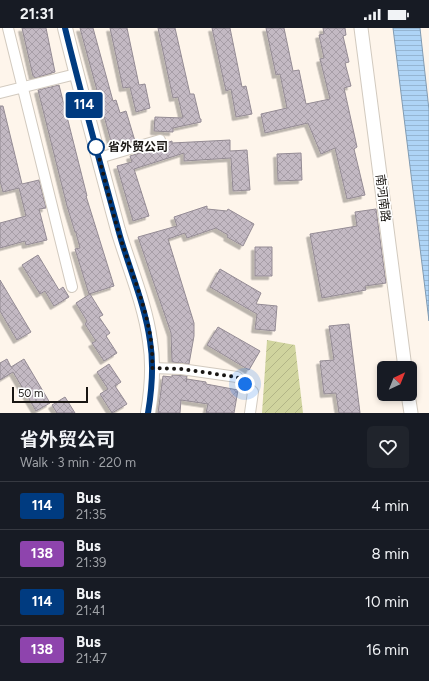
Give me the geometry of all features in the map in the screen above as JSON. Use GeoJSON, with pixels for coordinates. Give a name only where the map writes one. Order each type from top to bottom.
{"type":"FeatureCollection","features":[{"type":"Feature","properties":{"kind":"main road"},"geometry":{"type":"LineString","coordinates":[[65,28],[76,74],[121,238],[146,318],[150,340],[152,368],[148,413]]}},
{"type":"Feature","properties":{"kind":"street"},"geometry":{"type":"LineString","coordinates":[[8,28],[72,287]]}},
{"type":"Feature","properties":{"kind":"street","name":"南河南路"},"geometry":{"type":"LineString","coordinates":[[361,28],[404,361]]}},
{"type":"Feature","properties":{"kind":"street"},"geometry":{"type":"LineString","coordinates":[[0,93],[76,74]]}},
{"type":"Feature","properties":{"kind":"street"},"geometry":{"type":"LineString","coordinates":[[99,158],[160,140]]}},
{"type":"Feature","properties":{"kind":"street"},"geometry":{"type":"LineString","coordinates":[[152,368],[181,369],[237,377],[253,392],[250,413]]}},
{"type":"Feature","properties":{"kind":"street"},"geometry":{"type":"LineString","coordinates":[[409,401],[411,413]]}},
{"type":"Feature","properties":{"kind":"green space"},"geometry":{"type":"Polygon","coordinates":[[[267,340],[295,345],[303,413],[262,413],[267,340]]]}},
{"type":"Feature","properties":{"kind":"water"},"geometry":{"type":"Polygon","coordinates":[[[393,28],[420,28],[429,110],[429,321],[393,28]]]}},
{"type":"Feature","properties":{"kind":"building"},"geometry":{"type":"Polygon","coordinates":[[[22,28],[46,28],[55,72],[35,78],[33,76],[22,28]]]}},
{"type":"Feature","properties":{"kind":"building"},"geometry":{"type":"Polygon","coordinates":[[[80,28],[93,28],[113,101],[116,100],[120,113],[126,111],[135,141],[126,143],[125,141],[112,145],[80,28]]]}},
{"type":"Feature","properties":{"kind":"building"},"geometry":{"type":"Polygon","coordinates":[[[110,28],[127,28],[139,85],[145,84],[150,108],[136,112],[130,87],[123,88],[110,28]]]}},
{"type":"Feature","properties":{"kind":"building"},"geometry":{"type":"Polygon","coordinates":[[[158,28],[175,28],[190,94],[194,94],[201,119],[201,122],[173,128],[173,132],[154,131],[155,117],[183,118],[178,97],[173,98],[158,28]]]}},
{"type":"Feature","properties":{"kind":"building"},"geometry":{"type":"Polygon","coordinates":[[[212,28],[230,28],[242,87],[246,86],[252,114],[236,117],[231,89],[226,91],[212,28]]]}},
{"type":"Feature","properties":{"kind":"building"},"geometry":{"type":"Polygon","coordinates":[[[266,28],[284,28],[293,71],[299,70],[306,104],[330,99],[320,59],[324,58],[319,35],[324,34],[323,28],[345,28],[346,35],[343,36],[349,62],[345,63],[351,86],[344,88],[357,147],[354,149],[365,195],[347,199],[335,148],[321,154],[308,123],[265,133],[261,114],[287,108],[280,74],[276,75],[266,28]]]}},
{"type":"Feature","properties":{"kind":"building"},"geometry":{"type":"Polygon","coordinates":[[[59,85],[86,196],[114,286],[89,294],[75,249],[80,248],[67,206],[38,90],[59,85]]]}},
{"type":"Feature","properties":{"kind":"building"},"geometry":{"type":"Polygon","coordinates":[[[0,106],[3,106],[22,184],[39,180],[46,208],[39,209],[47,240],[26,245],[25,241],[0,248],[0,223],[26,216],[19,188],[3,192],[0,181],[0,106]]]}},
{"type":"Feature","properties":{"kind":"building"},"geometry":{"type":"Polygon","coordinates":[[[230,140],[230,151],[247,150],[250,190],[233,191],[231,158],[184,161],[184,153],[134,169],[149,216],[133,221],[117,166],[132,162],[130,156],[162,146],[172,141],[172,143],[230,140]]]}},
{"type":"Feature","properties":{"kind":"building"},"geometry":{"type":"Polygon","coordinates":[[[301,153],[302,180],[278,181],[277,154],[301,153]]]}},
{"type":"Feature","properties":{"kind":"building"},"geometry":{"type":"Polygon","coordinates":[[[207,206],[207,209],[227,211],[228,209],[254,224],[243,246],[227,237],[228,235],[216,228],[187,238],[185,233],[168,239],[194,323],[194,336],[189,364],[172,362],[171,333],[138,237],[177,226],[174,217],[207,206]]]}},
{"type":"Feature","properties":{"kind":"building"},"geometry":{"type":"Polygon","coordinates":[[[376,209],[386,283],[365,286],[366,290],[322,298],[310,234],[357,226],[355,212],[376,209]]]}},
{"type":"Feature","properties":{"kind":"building"},"geometry":{"type":"Polygon","coordinates":[[[255,247],[272,247],[272,276],[255,276],[255,247]]]}},
{"type":"Feature","properties":{"kind":"building"},"geometry":{"type":"Polygon","coordinates":[[[38,255],[59,290],[63,287],[69,297],[54,306],[45,291],[40,294],[22,265],[38,255]]]}},
{"type":"Feature","properties":{"kind":"building"},"geometry":{"type":"Polygon","coordinates":[[[220,269],[261,293],[256,304],[277,306],[275,331],[255,329],[257,314],[210,287],[220,269]]]}},
{"type":"Feature","properties":{"kind":"building"},"geometry":{"type":"Polygon","coordinates":[[[0,280],[31,332],[17,340],[0,311],[0,280]]]}},
{"type":"Feature","properties":{"kind":"building"},"geometry":{"type":"Polygon","coordinates":[[[90,294],[103,315],[99,317],[110,333],[106,336],[117,353],[104,361],[92,343],[96,341],[85,324],[87,321],[76,303],[90,294]]]}},
{"type":"Feature","properties":{"kind":"building"},"geometry":{"type":"Polygon","coordinates":[[[349,324],[360,413],[339,413],[336,393],[324,394],[320,361],[334,360],[329,326],[349,324]]]}},
{"type":"Feature","properties":{"kind":"building"},"geometry":{"type":"Polygon","coordinates":[[[218,327],[260,351],[249,370],[207,345],[218,327]]]}},
{"type":"Feature","properties":{"kind":"building"},"geometry":{"type":"Polygon","coordinates":[[[7,359],[11,367],[24,359],[50,403],[36,411],[13,372],[0,380],[0,363],[7,359]]]}},
{"type":"Feature","properties":{"kind":"building"},"geometry":{"type":"Polygon","coordinates":[[[109,364],[121,382],[115,386],[127,404],[112,413],[100,394],[108,389],[97,372],[109,364]]]}},
{"type":"Feature","properties":{"kind":"building"},"geometry":{"type":"Polygon","coordinates":[[[172,375],[187,376],[186,382],[187,379],[238,390],[234,413],[206,413],[208,404],[181,400],[180,413],[158,413],[163,376],[172,377],[172,375]]]}},
{"type":"Feature","properties":{"kind":"building"},"geometry":{"type":"Polygon","coordinates":[[[65,397],[75,413],[57,413],[52,405],[65,397]]]}},
{"type":"Feature","properties":{"kind":"bus line","name":"114"},"geometry":{"type":"LineString","coordinates":[[65,28],[82,97],[121,238],[146,318],[152,365],[151,392],[148,413]]}},
{"type":"Feature","properties":{"kind":"place","name":"省外贸公司"},"geometry":{"type":"Point","coordinates":[96,147]}},
{"type":"Feature","properties":{"kind":"route"},"geometry":{"type":"LineString","coordinates":[[96,147],[95,143],[121,238],[146,318],[150,340],[152,368],[181,369],[237,377],[245,384]]}}]}
